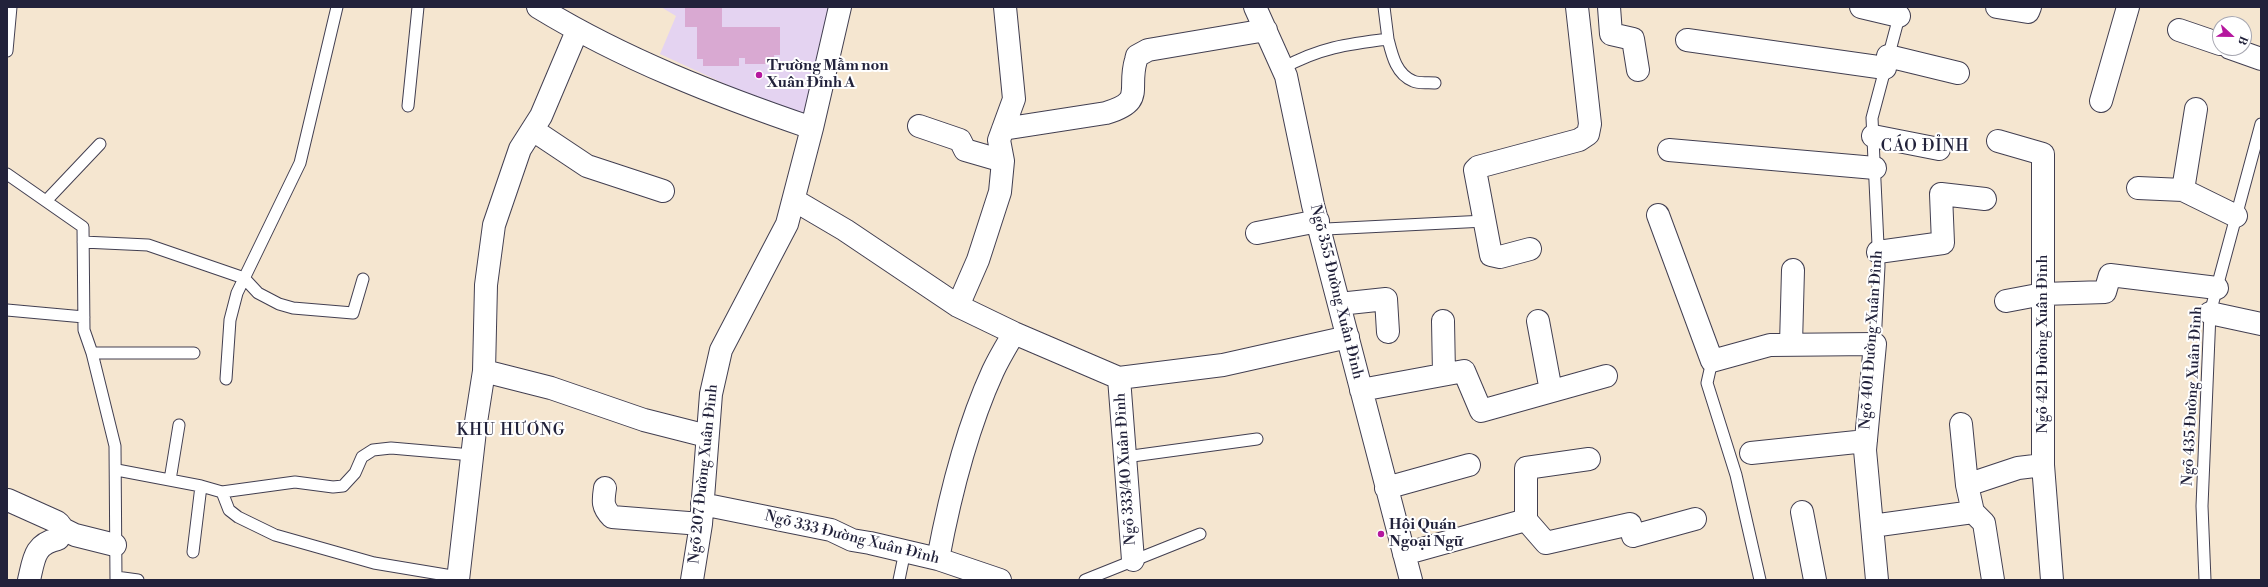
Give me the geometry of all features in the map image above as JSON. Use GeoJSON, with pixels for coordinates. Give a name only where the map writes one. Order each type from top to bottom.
{"type":"FeatureCollection","features":[{"type":"Feature","properties":{"kind":"street"},"geometry":{"type":"LineString","coordinates":[[538,7],[577,31],[610,48],[746,105],[812,128]]}},
{"type":"Feature","properties":{"kind":"street","name":"Ngõ 207 Đường Xuân Đỉnh"},"geometry":{"type":"LineString","coordinates":[[692,580],[702,514],[711,394],[721,350],[787,224],[812,128],[840,7]]}},
{"type":"Feature","properties":{"kind":"street"},"geometry":{"type":"LineString","coordinates":[[958,306],[978,260],[1000,192],[1003,161],[999,140],[1014,99],[1005,7]]}},
{"type":"Feature","properties":{"kind":"street","name":"Ngõ 355 Đường Xuân Đỉnh"},"geometry":{"type":"LineString","coordinates":[[1255,7],[1283,68],[1319,224],[1411,580]]}},
{"type":"Feature","properties":{"kind":"street"},"geometry":{"type":"LineString","coordinates":[[1609,7],[1611,34],[1633,39],[1638,70]]}},
{"type":"Feature","properties":{"kind":"street"},"geometry":{"type":"LineString","coordinates":[[1861,7],[1900,11]]}},
{"type":"Feature","properties":{"kind":"street"},"geometry":{"type":"LineString","coordinates":[[1998,7],[2028,12],[2030,7]]}},
{"type":"Feature","properties":{"kind":"street"},"geometry":{"type":"LineString","coordinates":[[2101,101],[2128,7]]}},
{"type":"Feature","properties":{"kind":"street"},"geometry":{"type":"LineString","coordinates":[[1530,249],[1500,257],[1491,254],[1475,170],[1478,167],[1579,140],[1588,134],[1590,124],[1582,8]]}},
{"type":"Feature","properties":{"kind":"street"},"geometry":{"type":"LineString","coordinates":[[1003,129],[1106,113],[1122,108],[1132,97],[1137,56],[1148,50],[1266,30]]}},
{"type":"Feature","properties":{"kind":"street"},"geometry":{"type":"LineString","coordinates":[[2179,30],[2212,41]]}},
{"type":"Feature","properties":{"kind":"street"},"geometry":{"type":"LineString","coordinates":[[458,578],[472,455],[484,370],[486,285],[494,225],[520,149],[542,116],[577,31]]}},
{"type":"Feature","properties":{"kind":"street"},"geometry":{"type":"LineString","coordinates":[[1687,40],[1886,62],[1958,73]]}},
{"type":"Feature","properties":{"kind":"street"},"geometry":{"type":"LineString","coordinates":[[2183,190],[2196,110]]}},
{"type":"Feature","properties":{"kind":"street"},"geometry":{"type":"LineString","coordinates":[[919,126],[960,140],[965,150],[1003,161]]}},
{"type":"Feature","properties":{"kind":"street"},"geometry":{"type":"LineString","coordinates":[[533,130],[587,166],[663,191]]}},
{"type":"Feature","properties":{"kind":"street"},"geometry":{"type":"LineString","coordinates":[[1873,136],[1939,149]]}},
{"type":"Feature","properties":{"kind":"street","name":"Ngõ 421 Đường Xuân Đỉnh"},"geometry":{"type":"LineString","coordinates":[[1998,141],[2043,154],[2043,465],[2052,580]]}},
{"type":"Feature","properties":{"kind":"street"},"geometry":{"type":"LineString","coordinates":[[1669,150],[1875,168]]}},
{"type":"Feature","properties":{"kind":"street"},"geometry":{"type":"LineString","coordinates":[[2138,188],[2183,190],[2236,216]]}},
{"type":"Feature","properties":{"kind":"street"},"geometry":{"type":"LineString","coordinates":[[1878,252],[1943,243],[1941,194],[1985,199]]}},
{"type":"Feature","properties":{"kind":"street"},"geometry":{"type":"LineString","coordinates":[[794,200],[845,230],[958,306],[1014,333],[1119,378],[1223,365],[1348,337]]}},
{"type":"Feature","properties":{"kind":"street"},"geometry":{"type":"LineString","coordinates":[[1658,215],[1712,362],[1770,344],[1875,344]]}},
{"type":"Feature","properties":{"kind":"street"},"geometry":{"type":"LineString","coordinates":[[1257,233],[1319,224]]}},
{"type":"Feature","properties":{"kind":"street"},"geometry":{"type":"LineString","coordinates":[[1791,344],[1792,270]]}},
{"type":"Feature","properties":{"kind":"street"},"geometry":{"type":"LineString","coordinates":[[2006,301],[2043,294],[2105,292],[2110,275],[2217,288]]}},
{"type":"Feature","properties":{"kind":"street"},"geometry":{"type":"LineString","coordinates":[[1339,304],[1386,299],[1388,332]]}},
{"type":"Feature","properties":{"kind":"street"},"geometry":{"type":"LineString","coordinates":[[2210,314],[2261,324]]}},
{"type":"Feature","properties":{"kind":"street"},"geometry":{"type":"LineString","coordinates":[[1443,321],[1444,374]]}},
{"type":"Feature","properties":{"kind":"street"},"geometry":{"type":"LineString","coordinates":[[1538,321],[1551,391]]}},
{"type":"Feature","properties":{"kind":"street"},"geometry":{"type":"LineString","coordinates":[[938,559],[950,499],[965,448],[993,371],[1014,333]]}},
{"type":"Feature","properties":{"kind":"street","name":"Ngõ 401 Đường Xuân Đỉnh"},"geometry":{"type":"LineString","coordinates":[[1875,344],[1865,450],[1877,580]]}},
{"type":"Feature","properties":{"kind":"street"},"geometry":{"type":"LineString","coordinates":[[484,370],[551,388],[644,420],[707,436]]}},
{"type":"Feature","properties":{"kind":"street"},"geometry":{"type":"LineString","coordinates":[[1361,390],[1464,370],[1481,411],[1606,376]]}},
{"type":"Feature","properties":{"kind":"street","name":"Ngõ 333/40 Xuân Đỉnh"},"geometry":{"type":"LineString","coordinates":[[1119,378],[1133,560]]}},
{"type":"Feature","properties":{"kind":"street"},"geometry":{"type":"LineString","coordinates":[[1961,424],[1967,485],[1973,512],[1984,523],[1993,580]]}},
{"type":"Feature","properties":{"kind":"street"},"geometry":{"type":"LineString","coordinates":[[1751,453],[1866,441]]}},
{"type":"Feature","properties":{"kind":"street"},"geometry":{"type":"LineString","coordinates":[[1589,459],[1526,468],[1526,520],[1546,543],[1630,524],[1633,536],[1695,519]]}},
{"type":"Feature","properties":{"kind":"street"},"geometry":{"type":"LineString","coordinates":[[1386,488],[1469,465]]}},
{"type":"Feature","properties":{"kind":"street"},"geometry":{"type":"LineString","coordinates":[[1967,485],[2018,468],[2043,465]]}},
{"type":"Feature","properties":{"kind":"street","name":"Ngõ 333 Đường Xuân Đỉnh"},"geometry":{"type":"LineString","coordinates":[[605,488],[603,502],[604,509],[612,517],[702,514],[811,525],[839,532],[852,540],[938,559],[1000,580]]}},
{"type":"Feature","properties":{"kind":"street"},"geometry":{"type":"LineString","coordinates":[[8,500],[57,522],[61,528],[76,535],[115,545]]}},
{"type":"Feature","properties":{"kind":"street"},"geometry":{"type":"LineString","coordinates":[[1802,512],[1815,580]]}},
{"type":"Feature","properties":{"kind":"street"},"geometry":{"type":"LineString","coordinates":[[1872,526],[1973,512]]}},
{"type":"Feature","properties":{"kind":"street"},"geometry":{"type":"LineString","coordinates":[[1404,554],[1526,520]]}},
{"type":"Feature","properties":{"kind":"street"},"geometry":{"type":"LineString","coordinates":[[29,580],[39,547],[47,541],[58,539],[61,534],[61,528]]}},
{"type":"Feature","properties":{"kind":"lane"},"geometry":{"type":"LineString","coordinates":[[7,51],[11,7]]}},
{"type":"Feature","properties":{"kind":"lane"},"geometry":{"type":"LineString","coordinates":[[226,378],[230,320],[244,278],[300,163],[337,7]]}},
{"type":"Feature","properties":{"kind":"lane"},"geometry":{"type":"LineString","coordinates":[[408,106],[418,7]]}},
{"type":"Feature","properties":{"kind":"lane"},"geometry":{"type":"LineString","coordinates":[[1384,7],[1388,39],[1393,60],[1400,71],[1413,81],[1435,83]]}},
{"type":"Feature","properties":{"kind":"lane","name":"Ngõ 401 Đường Xuân Đỉnh"},"geometry":{"type":"LineString","coordinates":[[1875,344],[1878,252],[1872,118],[1900,11]]}},
{"type":"Feature","properties":{"kind":"lane"},"geometry":{"type":"LineString","coordinates":[[1283,68],[1305,56],[1322,50],[1388,39]]}},
{"type":"Feature","properties":{"kind":"lane","name":"Ngõ 435 Đường Xuân Đỉnh"},"geometry":{"type":"LineString","coordinates":[[2205,580],[2202,506],[2210,314],[2261,124]]}},
{"type":"Feature","properties":{"kind":"lane"},"geometry":{"type":"LineString","coordinates":[[46,201],[100,144]]}},
{"type":"Feature","properties":{"kind":"lane"},"geometry":{"type":"LineString","coordinates":[[7,174],[83,227],[84,330],[92,353],[115,446],[117,470],[115,545],[116,579],[138,580]]}},
{"type":"Feature","properties":{"kind":"lane"},"geometry":{"type":"LineString","coordinates":[[1319,224],[1326,229],[1412,226],[1484,221]]}},
{"type":"Feature","properties":{"kind":"lane"},"geometry":{"type":"LineString","coordinates":[[83,242],[148,245],[244,278],[258,293],[279,304],[293,308],[353,313],[363,278]]}},
{"type":"Feature","properties":{"kind":"lane"},"geometry":{"type":"LineString","coordinates":[[7,310],[84,318]]}},
{"type":"Feature","properties":{"kind":"lane"},"geometry":{"type":"LineString","coordinates":[[92,353],[194,353]]}},
{"type":"Feature","properties":{"kind":"lane"},"geometry":{"type":"LineString","coordinates":[[1712,362],[1707,383],[1736,475],[1760,580]]}},
{"type":"Feature","properties":{"kind":"lane"},"geometry":{"type":"LineString","coordinates":[[170,480],[179,425]]}},
{"type":"Feature","properties":{"kind":"lane"},"geometry":{"type":"LineString","coordinates":[[1125,457],[1257,439]]}},
{"type":"Feature","properties":{"kind":"lane"},"geometry":{"type":"LineString","coordinates":[[117,470],[201,486],[222,492],[295,482],[333,487],[343,486],[355,473],[362,457],[373,450],[391,448],[472,455]]}},
{"type":"Feature","properties":{"kind":"lane"},"geometry":{"type":"LineString","coordinates":[[193,552],[201,486]]}},
{"type":"Feature","properties":{"kind":"lane"},"geometry":{"type":"LineString","coordinates":[[222,492],[229,510],[238,517],[275,535],[374,564],[458,578]]}},
{"type":"Feature","properties":{"kind":"lane"},"geometry":{"type":"LineString","coordinates":[[1085,580],[1200,534]]}},
{"type":"Feature","properties":{"kind":"lane"},"geometry":{"type":"LineString","coordinates":[[899,580],[904,551]]}},
{"type":"Feature","properties":{"kind":"shaded area","name":"Trường Mầm non Xuân Đỉnh A"},"geometry":{"type":"Polygon","coordinates":[[[661,7],[829,7],[803,115],[749,95],[660,54],[676,16],[661,7]]]}},
{"type":"Feature","properties":{"kind":"building"},"geometry":{"type":"Polygon","coordinates":[[[685,7],[722,7],[722,27],[780,27],[780,55],[774,55],[775,64],[745,64],[745,58],[739,58],[739,66],[703,66],[703,59],[697,59],[697,27],[685,27],[685,7]]]}},
{"type":"Feature","properties":{"kind":"place","name":"Trường Mầm non Xuân Đỉnh A"},"geometry":{"type":"Point","coordinates":[759,75]}},
{"type":"Feature","properties":{"kind":"place","name":"Hội Quán Ngoại Ngữ"},"geometry":{"type":"Point","coordinates":[1381,534]}},
{"type":"Feature","properties":{"kind":"district","name":"CÁO ĐỈNH"},"geometry":{"type":"Point","coordinates":[1925,147]}},
{"type":"Feature","properties":{"kind":"district","name":"KHU HƯƠNG"},"geometry":{"type":"Point","coordinates":[511,431]}}]}
